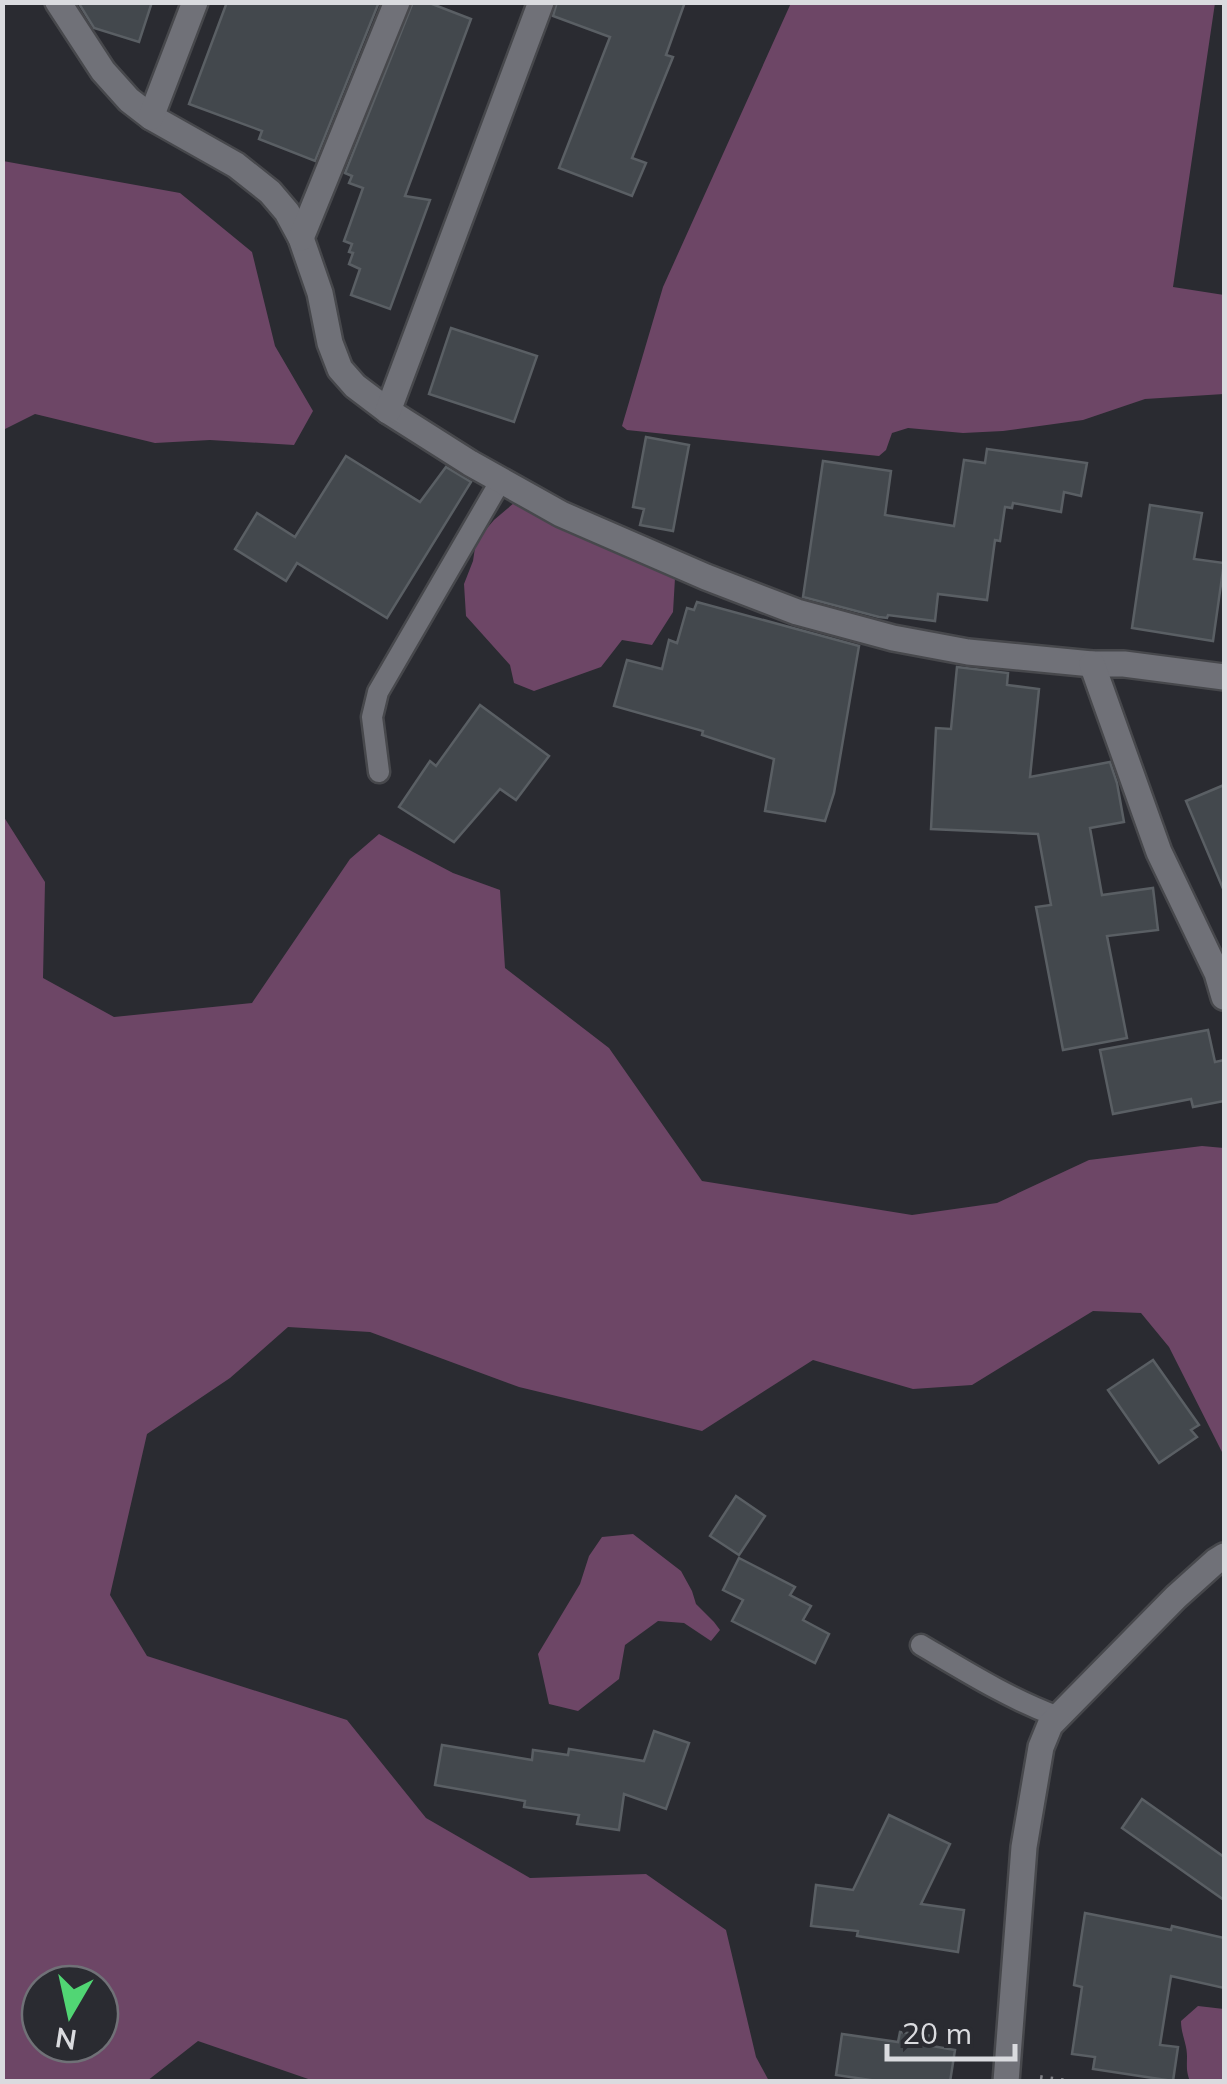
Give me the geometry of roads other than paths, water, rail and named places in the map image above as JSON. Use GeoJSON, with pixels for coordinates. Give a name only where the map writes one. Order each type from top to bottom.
{"type":"FeatureCollection","features":[{"type":"Feature","properties":{"kind":"street"},"geometry":{"type":"LineString","coordinates":[[58,2],[102,70],[129,100],[236,165],[288,212],[320,294],[340,370],[388,411],[470,463],[561,514],[797,612],[894,638],[968,652],[1124,664],[1224,677]]}},
{"type":"Feature","properties":{"kind":"street"},"geometry":{"type":"LineString","coordinates":[[151,116],[195,2]]}},
{"type":"Feature","properties":{"kind":"street"},"geometry":{"type":"LineString","coordinates":[[301,238],[397,2]]}},
{"type":"Feature","properties":{"kind":"street"},"geometry":{"type":"LineString","coordinates":[[388,411],[541,2]]}},
{"type":"Feature","properties":{"kind":"street"},"geometry":{"type":"LineString","coordinates":[[1092,664],[1159,852],[1218,973],[1224,997]]}},
{"type":"Feature","properties":{"kind":"street"},"geometry":{"type":"LineString","coordinates":[[1006,2082],[1024,1847],[1041,1747],[1056,1716],[1176,1597],[1224,1556]]}},
{"type":"Feature","properties":{"kind":"lane"},"geometry":{"type":"LineString","coordinates":[[379,772],[372,717],[378,692],[502,480]]}},
{"type":"Feature","properties":{"kind":"lane"},"geometry":{"type":"LineString","coordinates":[[921,1645],[986,1683],[1056,1716]]}}]}
